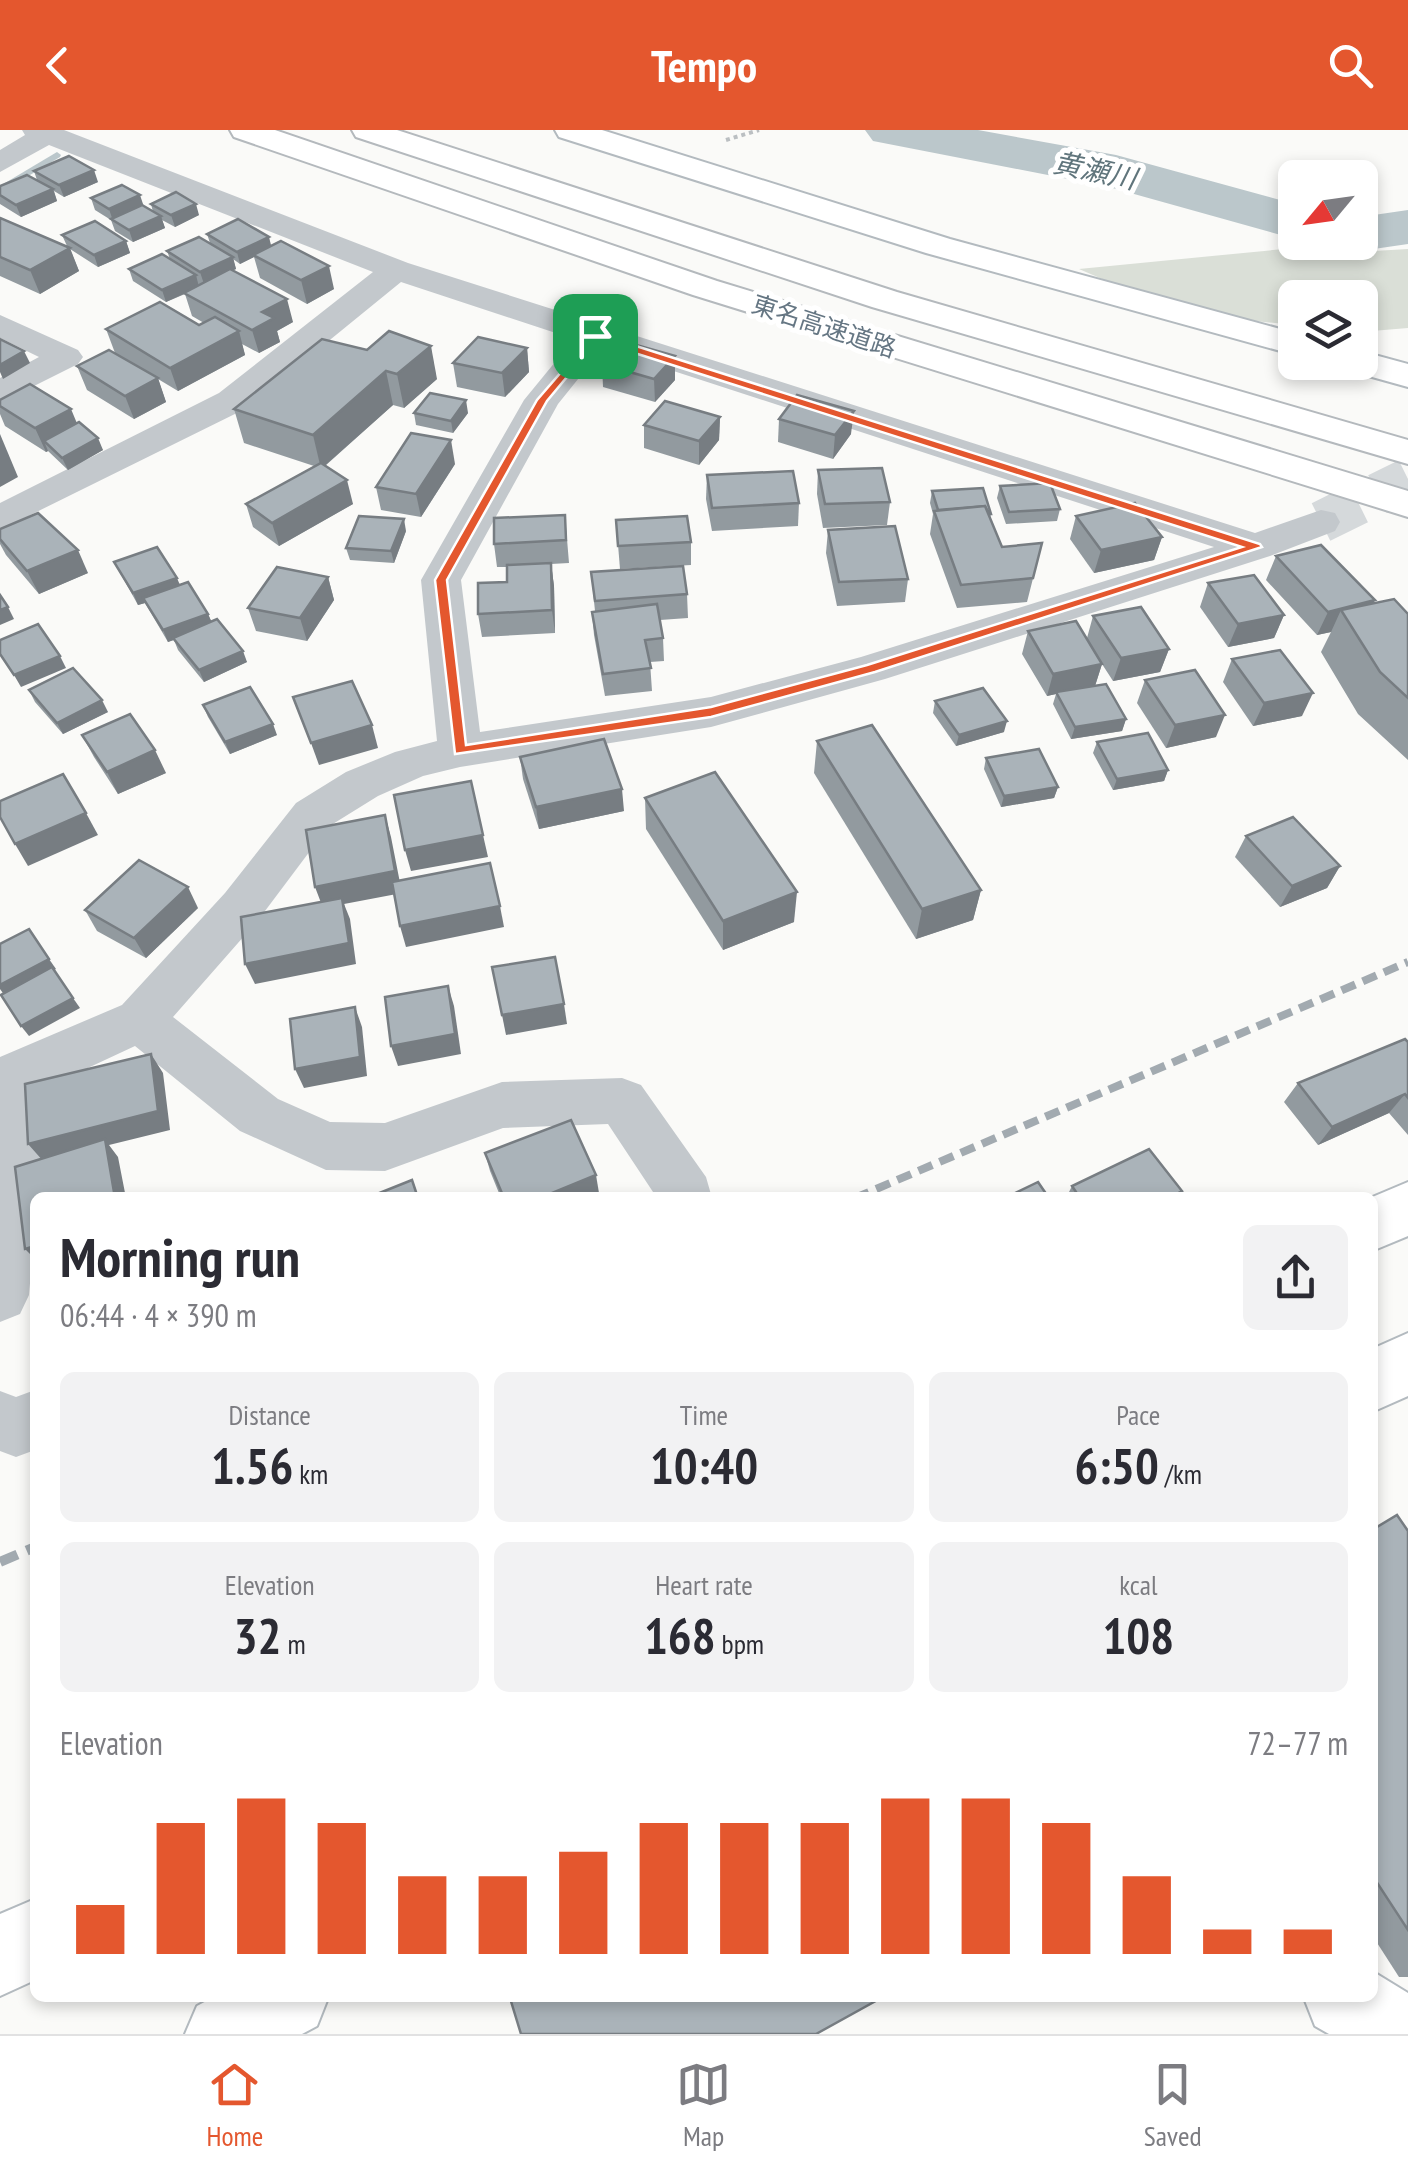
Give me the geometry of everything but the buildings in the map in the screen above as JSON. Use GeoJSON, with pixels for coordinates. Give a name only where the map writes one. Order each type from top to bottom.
{"type":"FeatureCollection","features":[{"type":"Feature","properties":{"kind":"main road","name":"東名高速道路"},"geometry":{"type":"LineString","coordinates":[[245,130],[705,288],[1408,504]]}},
{"type":"Feature","properties":{"kind":"main road","name":"東名高速道路"},"geometry":{"type":"LineString","coordinates":[[367,130],[598,209],[936,315],[1408,452]]}},
{"type":"Feature","properties":{"kind":"main road"},"geometry":{"type":"LineString","coordinates":[[570,130],[938,246],[1278,339]]}},
{"type":"Feature","properties":{"kind":"main road"},"geometry":{"type":"LineString","coordinates":[[1378,367],[1408,376]]}},
{"type":"Feature","properties":{"kind":"main road"},"geometry":{"type":"LineString","coordinates":[[1378,1222],[1408,1208]]}},
{"type":"Feature","properties":{"kind":"main road"},"geometry":{"type":"LineString","coordinates":[[1378,1379],[1408,1363]]}},
{"type":"Feature","properties":{"kind":"main road"},"geometry":{"type":"LineString","coordinates":[[0,1957],[30,1940]]}},
{"type":"Feature","properties":{"kind":"main road"},"geometry":{"type":"LineString","coordinates":[[225,2034],[282,2002]]}},
{"type":"Feature","properties":{"kind":"main road"},"geometry":{"type":"LineString","coordinates":[[1350,2002],[1402,2034]]}},
{"type":"Feature","properties":{"kind":"street"},"geometry":{"type":"LineString","coordinates":[[0,163],[42,132],[396,270],[1256,547]]}},
{"type":"Feature","properties":{"kind":"street"},"geometry":{"type":"LineString","coordinates":[[0,518],[232,401],[396,270]]}},
{"type":"Feature","properties":{"kind":"street"},"geometry":{"type":"LineString","coordinates":[[0,325],[66,357],[0,392]]}},
{"type":"Feature","properties":{"kind":"street"},"geometry":{"type":"LineString","coordinates":[[460,751],[441,580],[542,400],[595,336]]}},
{"type":"Feature","properties":{"kind":"street"},"geometry":{"type":"LineString","coordinates":[[0,1295],[11,1076],[140,1020],[242,906],[312,815],[362,784],[412,763],[460,751],[711,712],[870,669],[1256,547],[1321,522]]}},
{"type":"Feature","properties":{"kind":"street"},"geometry":{"type":"LineString","coordinates":[[140,1020],[259,1115],[326,1146],[385,1147],[502,1105],[622,1102],[685,1192]]}},
{"type":"Feature","properties":{"kind":"street"},"geometry":{"type":"LineString","coordinates":[[0,1421],[16,1427],[30,1422]]}},
{"type":"Feature","properties":{"kind":"path"},"geometry":{"type":"LineString","coordinates":[[720,142],[759,130]]}},
{"type":"Feature","properties":{"kind":"shaded area"},"geometry":{"type":"Polygon","coordinates":[[[1408,249],[1408,328],[1378,330],[1378,280],[1278,280],[1278,323],[1183,314],[1079,269],[1278,250],[1278,260],[1378,260],[1378,251],[1408,249]]]}},
{"type":"Feature","properties":{"kind":"waterway","name":"黄瀬川"},"geometry":{"type":"LineString","coordinates":[[892,130],[1116,172],[1278,217]]}},
{"type":"Feature","properties":{"kind":"waterway"},"geometry":{"type":"LineString","coordinates":[[0,190],[57,155]]}},
{"type":"Feature","properties":{"kind":"waterway","name":"黄瀬川"},"geometry":{"type":"LineString","coordinates":[[1378,231],[1408,227]]}},
{"type":"Feature","properties":{"kind":"tunnel"},"geometry":{"type":"LineString","coordinates":[[1321,522],[1408,479]]}},
{"type":"Feature","properties":{"kind":"railway"},"geometry":{"type":"LineString","coordinates":[[869,1192],[1408,962]]}},
{"type":"Feature","properties":{"kind":"railway"},"geometry":{"type":"LineString","coordinates":[[0,1562],[30,1549]]}},
{"type":"Feature","properties":{"kind":"route"},"geometry":{"type":"LineString","coordinates":[[595,336],[727,378],[1256,547],[870,669],[711,712],[460,751],[441,580],[542,400],[595,336]]}}]}
